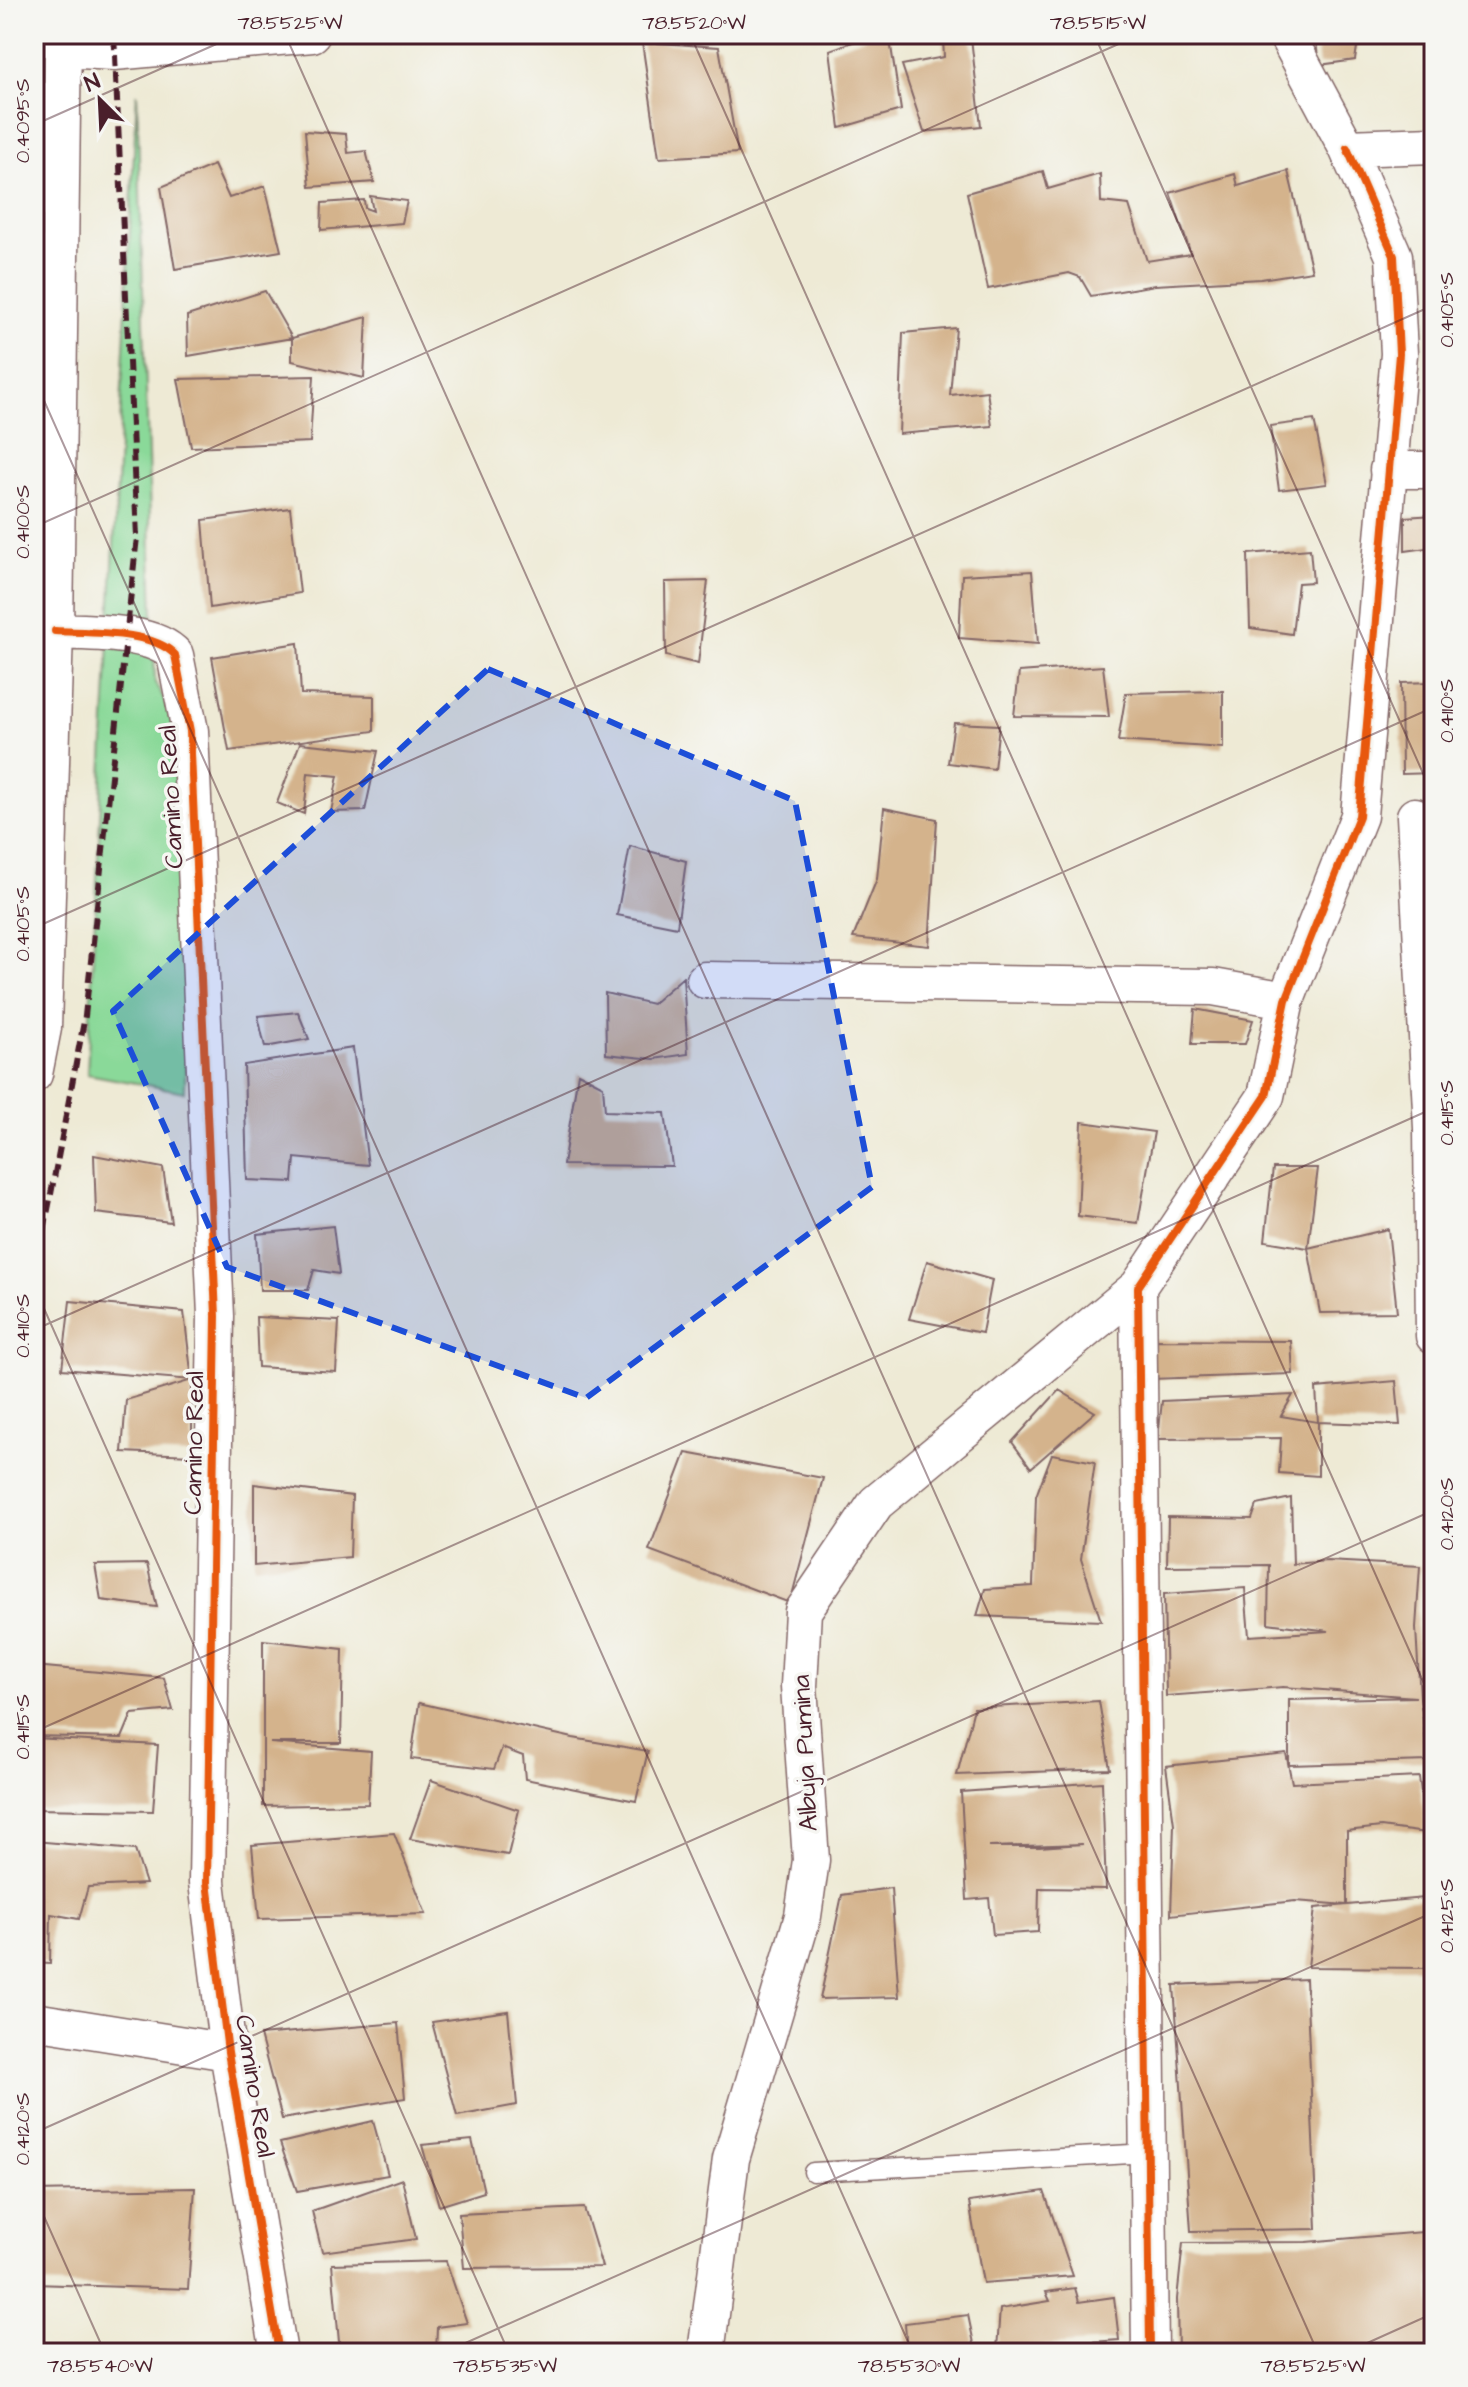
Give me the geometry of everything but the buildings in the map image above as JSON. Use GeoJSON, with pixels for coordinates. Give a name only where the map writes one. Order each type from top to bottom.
{"type":"FeatureCollection","features":[{"type":"Feature","properties":{"kind":"street"},"geometry":{"type":"LineString","coordinates":[[34,1074],[43,1028],[55,631],[63,42],[114,52],[312,34]]}},
{"type":"Feature","properties":{"kind":"street","name":"Albuja Pumina"},"geometry":{"type":"LineString","coordinates":[[706,2353],[731,2159],[803,1916],[811,1860],[799,1686],[803,1611],[876,1503],[1138,1287],[1266,1096],[1286,1000],[1359,816],[1399,354],[1394,256],[1347,148],[1286,34]]}},
{"type":"Feature","properties":{"kind":"street"},"geometry":{"type":"LineString","coordinates":[[1347,148],[1434,145]]}},
{"type":"Feature","properties":{"kind":"street"},"geometry":{"type":"LineString","coordinates":[[1388,470],[1434,470]]}},
{"type":"Feature","properties":{"kind":"street","name":"Camino Real"},"geometry":{"type":"LineString","coordinates":[[55,631],[127,636],[167,647],[175,655],[190,731],[216,1316],[207,1882],[228,2052],[279,2353]]}},
{"type":"Feature","properties":{"kind":"street"},"geometry":{"type":"LineString","coordinates":[[1359,816],[1424,816],[1433,1128],[1434,1336]]}},
{"type":"Feature","properties":{"kind":"street"},"geometry":{"type":"LineString","coordinates":[[705,980],[1213,987],[1286,1000]]}},
{"type":"Feature","properties":{"kind":"street"},"geometry":{"type":"LineString","coordinates":[[1138,1287],[1150,2353]]}},
{"type":"Feature","properties":{"kind":"street"},"geometry":{"type":"LineString","coordinates":[[34,2021],[228,2052]]}},
{"type":"Feature","properties":{"kind":"lane"},"geometry":{"type":"LineString","coordinates":[[813,2172],[1149,2153]]}},
{"type":"Feature","properties":{"kind":"highlighted area"},"geometry":{"type":"Polygon","coordinates":[[[488,669],[795,801],[872,1187],[586,1398],[227,1267],[113,1011],[488,669]]]}},
{"type":"Feature","properties":{"kind":"green space"},"geometry":{"type":"Polygon","coordinates":[[[137,93],[155,683],[170,716],[180,762],[186,818],[189,940],[185,1092],[87,1074],[137,93]]]}},
{"type":"Feature","properties":{"kind":"railway"},"geometry":{"type":"LineString","coordinates":[[34,1283],[85,1016],[137,537],[114,34]]}},
{"type":"Feature","properties":{"kind":"cycle path"},"geometry":{"type":"LineString","coordinates":[[1150,2353],[1138,1287],[1266,1096],[1286,1000],[1359,816],[1399,354],[1394,256],[1347,148]]}},
{"type":"Feature","properties":{"kind":"cycle path"},"geometry":{"type":"LineString","coordinates":[[55,631],[119,634],[165,647],[175,655],[190,731],[216,1316],[207,1882],[228,2052],[279,2353]]}}]}
